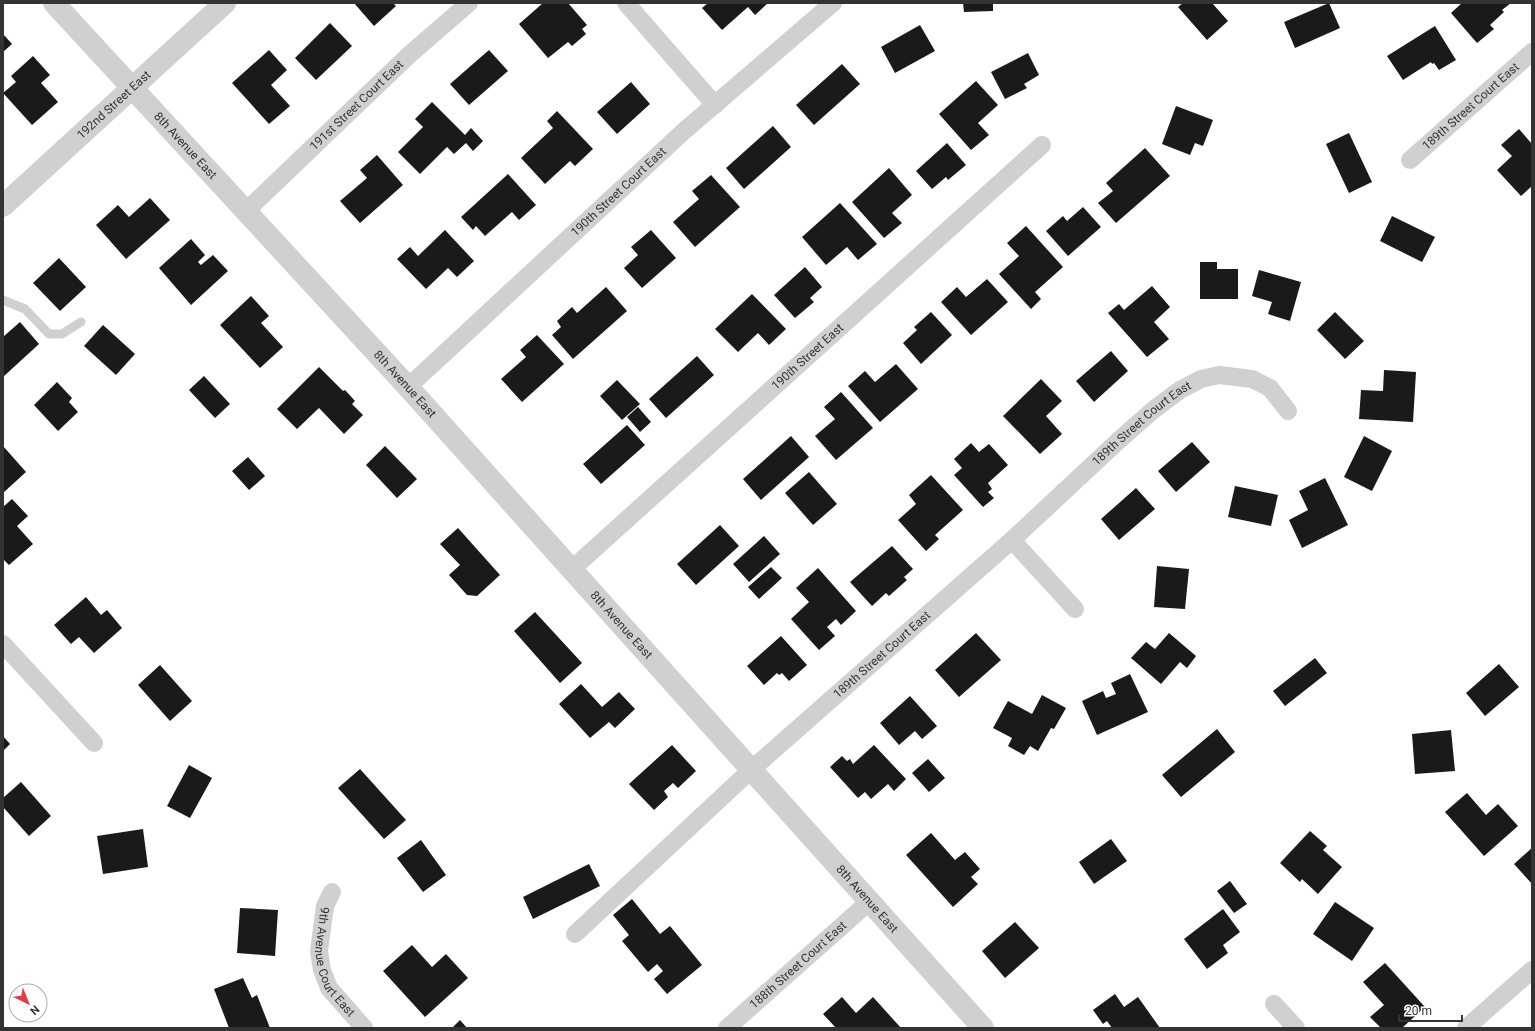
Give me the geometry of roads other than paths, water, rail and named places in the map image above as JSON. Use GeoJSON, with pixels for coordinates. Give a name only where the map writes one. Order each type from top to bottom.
{"type":"FeatureCollection","features":[{"type":"Feature","properties":{"kind":"street","name":"8th Avenue East"},"geometry":{"type":"LineString","coordinates":[[54,3],[408,387],[983,1028]]}},
{"type":"Feature","properties":{"kind":"street","name":"192nd Street East"},"geometry":{"type":"LineString","coordinates":[[3,206],[225,3]]}},
{"type":"Feature","properties":{"kind":"street","name":"191st Street Court East"},"geometry":{"type":"LineString","coordinates":[[246,211],[409,55],[470,3]]}},
{"type":"Feature","properties":{"kind":"street"},"geometry":{"type":"LineString","coordinates":[[626,3],[715,105]]}},
{"type":"Feature","properties":{"kind":"street","name":"190th Street Court East"},"geometry":{"type":"LineString","coordinates":[[408,387],[678,136],[833,3]]}},
{"type":"Feature","properties":{"kind":"street","name":"189th Street Court East"},"geometry":{"type":"LineString","coordinates":[[1410,160],[1532,52]]}},
{"type":"Feature","properties":{"kind":"street","name":"190th Street East"},"geometry":{"type":"LineString","coordinates":[[572,569],[1042,145]]}},
{"type":"Feature","properties":{"kind":"street","name":"189th Street Court East"},"geometry":{"type":"LineString","coordinates":[[752,769],[1012,540],[1152,411],[1180,390],[1201,379],[1219,376],[1252,379],[1270,388],[1288,411]]}},
{"type":"Feature","properties":{"kind":"street"},"geometry":{"type":"LineString","coordinates":[[1012,540],[1075,609]]}},
{"type":"Feature","properties":{"kind":"street"},"geometry":{"type":"LineString","coordinates":[[3,644],[94,743]]}},
{"type":"Feature","properties":{"kind":"street"},"geometry":{"type":"LineString","coordinates":[[575,934],[752,769]]}},
{"type":"Feature","properties":{"kind":"street","name":"9th Avenue Court East"},"geometry":{"type":"LineString","coordinates":[[332,892],[324,906],[319,951],[322,970],[329,988],[364,1028]]}},
{"type":"Feature","properties":{"kind":"street","name":"188th Street Court East"},"geometry":{"type":"LineString","coordinates":[[727,1028],[870,901]]}},
{"type":"Feature","properties":{"kind":"street"},"geometry":{"type":"LineString","coordinates":[[1466,1028],[1532,970]]}},
{"type":"Feature","properties":{"kind":"street"},"geometry":{"type":"LineString","coordinates":[[1274,1004],[1296,1028]]}},
{"type":"Feature","properties":{"kind":"lane"},"geometry":{"type":"LineString","coordinates":[[3,300],[25,309],[49,334],[62,334],[81,322]]}}]}
